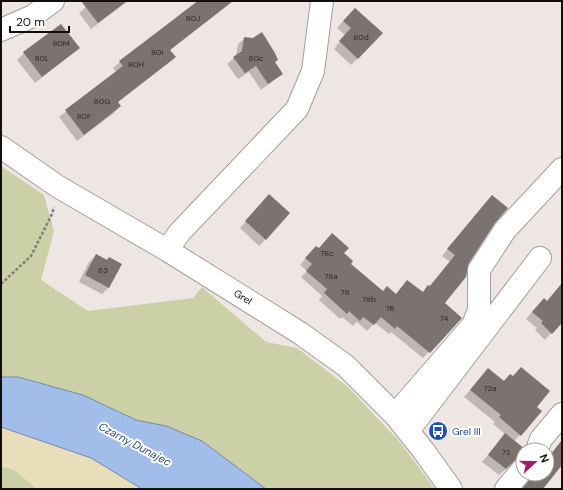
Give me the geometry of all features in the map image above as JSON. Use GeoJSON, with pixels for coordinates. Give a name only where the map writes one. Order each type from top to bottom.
{"type":"FeatureCollection","features":[{"type":"Feature","properties":{"kind":"street"},"geometry":{"type":"LineString","coordinates":[[1,30],[33,16],[53,1]]}},
{"type":"Feature","properties":{"kind":"street"},"geometry":{"type":"LineString","coordinates":[[167,250],[180,232],[297,109],[313,71],[322,1]]}},
{"type":"Feature","properties":{"kind":"street","name":"Grel"},"geometry":{"type":"LineString","coordinates":[[1,146],[57,186],[167,250],[300,333],[346,366],[402,423],[451,489]]}},
{"type":"Feature","properties":{"kind":"street"},"geometry":{"type":"LineString","coordinates":[[402,423],[473,325],[479,310],[479,270],[505,230],[562,169]]}},
{"type":"Feature","properties":{"kind":"street"},"geometry":{"type":"LineString","coordinates":[[402,423],[540,258]]}},
{"type":"Feature","properties":{"kind":"street"},"geometry":{"type":"LineString","coordinates":[[541,442],[562,414]]}},
{"type":"Feature","properties":{"kind":"street"},"geometry":{"type":"LineString","coordinates":[[506,489],[515,478]]}},
{"type":"Feature","properties":{"kind":"path"},"geometry":{"type":"LineString","coordinates":[[1,284],[31,256],[52,214],[57,186]]}},
{"type":"Feature","properties":{"kind":"green space"},"geometry":{"type":"Polygon","coordinates":[[[1,166],[44,195],[54,231],[41,280],[88,311],[193,298],[202,287],[266,342],[297,348],[348,387],[399,441],[435,489],[266,489],[251,478],[166,426],[136,420],[83,395],[19,377],[1,377],[1,166]]]}},
{"type":"Feature","properties":{"kind":"green space"},"geometry":{"type":"Polygon","coordinates":[[[1,466],[15,470],[37,489],[1,489],[1,466]]]}},
{"type":"Feature","properties":{"kind":"sand"},"geometry":{"type":"Polygon","coordinates":[[[1,427],[91,458],[142,489],[37,489],[15,470],[1,466],[1,427]]]}},
{"type":"Feature","properties":{"kind":"water","name":"Czarny Dunajec"},"geometry":{"type":"Polygon","coordinates":[[[1,377],[18,377],[83,395],[136,420],[166,426],[202,441],[266,489],[142,489],[91,458],[1,427],[1,377]]]}},
{"type":"Feature","properties":{"kind":"building"},"geometry":{"type":"Polygon","coordinates":[[[81,1],[127,1],[98,23],[81,1]]]}},
{"type":"Feature","properties":{"kind":"building"},"geometry":{"type":"Polygon","coordinates":[[[198,1],[233,1],[170,50],[176,57],[118,102],[121,106],[84,135],[65,110],[123,66],[119,61],[198,1]]]}},
{"type":"Feature","properties":{"kind":"building"},"geometry":{"type":"Polygon","coordinates":[[[355,8],[383,33],[358,59],[339,41],[351,28],[343,21],[355,8]]]}},
{"type":"Feature","properties":{"kind":"building"},"geometry":{"type":"Polygon","coordinates":[[[61,24],[80,48],[42,77],[23,52],[61,24]]]}},
{"type":"Feature","properties":{"kind":"building"},"geometry":{"type":"Polygon","coordinates":[[[262,32],[275,53],[278,60],[275,62],[283,74],[268,84],[256,66],[245,73],[233,57],[242,51],[244,37],[253,38],[262,32]]]}},
{"type":"Feature","properties":{"kind":"building"},"geometry":{"type":"Polygon","coordinates":[[[269,194],[290,213],[266,240],[245,221],[269,194]]]}},
{"type":"Feature","properties":{"kind":"building"},"geometry":{"type":"Polygon","coordinates":[[[492,195],[508,208],[495,223],[469,263],[466,277],[445,303],[462,318],[430,353],[397,326],[395,329],[381,317],[374,325],[363,317],[360,321],[349,311],[347,314],[324,293],[327,289],[306,271],[312,264],[305,258],[316,246],[319,248],[332,233],[349,248],[344,253],[353,261],[351,264],[383,291],[387,286],[396,294],[407,280],[423,292],[428,285],[430,286],[455,255],[447,249],[492,195]]]}},
{"type":"Feature","properties":{"kind":"building"},"geometry":{"type":"Polygon","coordinates":[[[96,254],[107,260],[109,257],[122,264],[109,288],[85,275],[96,254]]]}},
{"type":"Feature","properties":{"kind":"building"},"geometry":{"type":"Polygon","coordinates":[[[562,283],[562,323],[552,334],[541,323],[543,321],[532,312],[544,298],[547,301],[562,283]]]}},
{"type":"Feature","properties":{"kind":"building"},"geometry":{"type":"Polygon","coordinates":[[[521,367],[550,391],[537,407],[542,411],[521,436],[499,417],[501,415],[470,390],[488,368],[504,381],[510,374],[513,376],[521,367]]]}},
{"type":"Feature","properties":{"kind":"building"},"geometry":{"type":"Polygon","coordinates":[[[505,433],[516,442],[515,442],[515,461],[506,469],[488,455],[505,433]]]}},
{"type":"Feature","properties":{"kind":"building"},"geometry":{"type":"Polygon","coordinates":[[[562,440],[562,465],[555,474],[555,449],[562,440]]]}},
{"type":"Feature","properties":{"kind":"building"},"geometry":{"type":"Polygon","coordinates":[[[528,482],[549,482],[543,489],[522,489],[528,482]]]}},
{"type":"Feature","properties":{"kind":"place","name":"Grel III"},"geometry":{"type":"Point","coordinates":[438,431]}}]}
